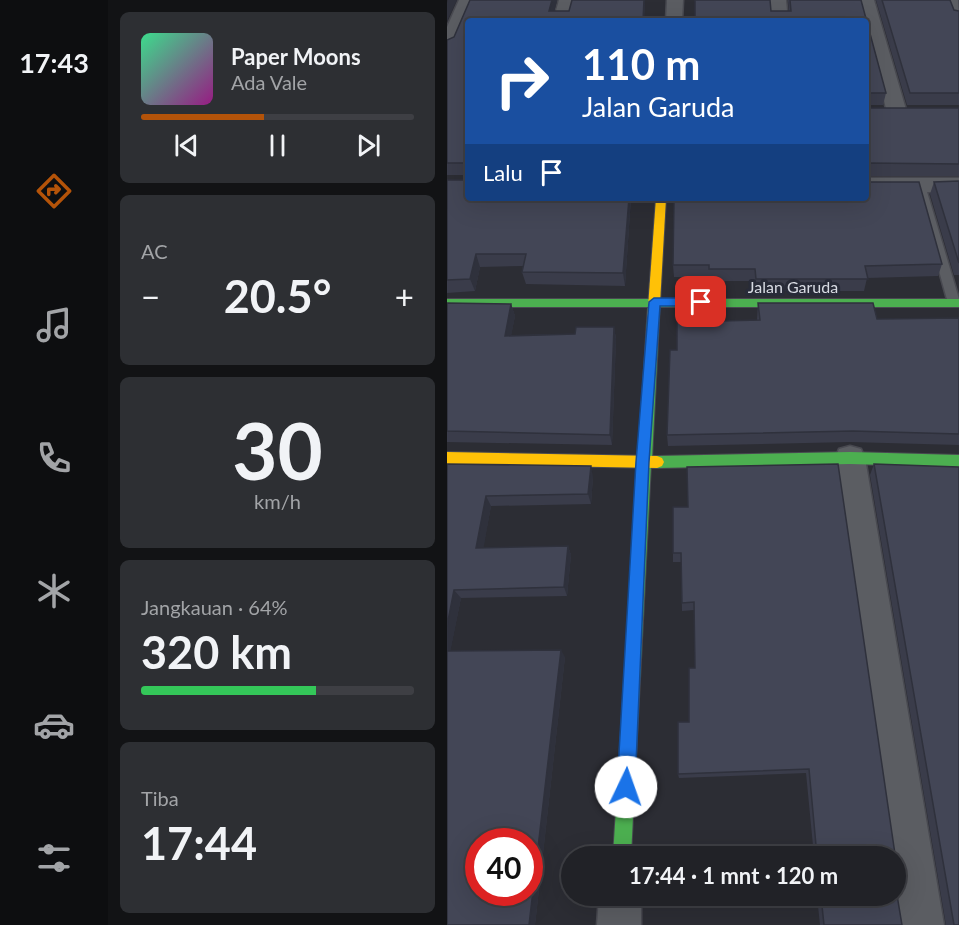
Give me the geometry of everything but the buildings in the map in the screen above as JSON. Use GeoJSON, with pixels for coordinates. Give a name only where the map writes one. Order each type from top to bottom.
{"type":"FeatureCollection","features":[{"type":"Feature","properties":{"kind":"street"},"geometry":{"type":"LineString","coordinates":[[447,47],[467,0]]}},
{"type":"Feature","properties":{"kind":"street"},"geometry":{"type":"LineString","coordinates":[[562,18],[567,0]]}},
{"type":"Feature","properties":{"kind":"street"},"geometry":{"type":"LineString","coordinates":[[674,18],[675,0]]}},
{"type":"Feature","properties":{"kind":"street"},"geometry":{"type":"LineString","coordinates":[[778,0],[780,18]]}},
{"type":"Feature","properties":{"kind":"street"},"geometry":{"type":"LineString","coordinates":[[866,0],[897,113]]}},
{"type":"Feature","properties":{"kind":"street"},"geometry":{"type":"LineString","coordinates":[[950,0],[959,17]]}},
{"type":"Feature","properties":{"kind":"street"},"geometry":{"type":"LineString","coordinates":[[876,113],[918,113]]}},
{"type":"Feature","properties":{"kind":"street"},"geometry":{"type":"LineString","coordinates":[[869,184],[959,185]]}},
{"type":"Feature","properties":{"kind":"street"},"geometry":{"type":"LineString","coordinates":[[623,846],[643,462],[661,201]]}},
{"type":"Feature","properties":{"kind":"street","name":"Jalan Garuda"},"geometry":{"type":"LineString","coordinates":[[447,303],[957,303]]}},
{"type":"Feature","properties":{"kind":"street"},"geometry":{"type":"LineString","coordinates":[[447,458],[643,462],[850,458],[959,461]]}},
{"type":"Feature","properties":{"kind":"street"},"geometry":{"type":"LineString","coordinates":[[850,458],[922,925]]}},
{"type":"Feature","properties":{"kind":"street"},"geometry":{"type":"LineString","coordinates":[[619,925],[620,906]]}},
{"type":"Feature","properties":{"kind":"lane"},"geometry":{"type":"LineString","coordinates":[[920,185],[957,303]]}},
{"type":"Feature","properties":{"kind":"traffic: fast"},"geometry":{"type":"LineString","coordinates":[[447,303],[959,303]]}},
{"type":"Feature","properties":{"kind":"traffic: fast"},"geometry":{"type":"LineString","coordinates":[[623,846],[653,321]]}},
{"type":"Feature","properties":{"kind":"traffic: fast"},"geometry":{"type":"LineString","coordinates":[[657,462],[850,458],[959,461]]}},
{"type":"Feature","properties":{"kind":"traffic: slow"},"geometry":{"type":"LineString","coordinates":[[653,321],[661,201]]}},
{"type":"Feature","properties":{"kind":"traffic: slow"},"geometry":{"type":"LineString","coordinates":[[447,458],[657,462]]}},
{"type":"Feature","properties":{"kind":"route"},"geometry":{"type":"LineString","coordinates":[[626,787],[654,302],[701,302]]}}]}
